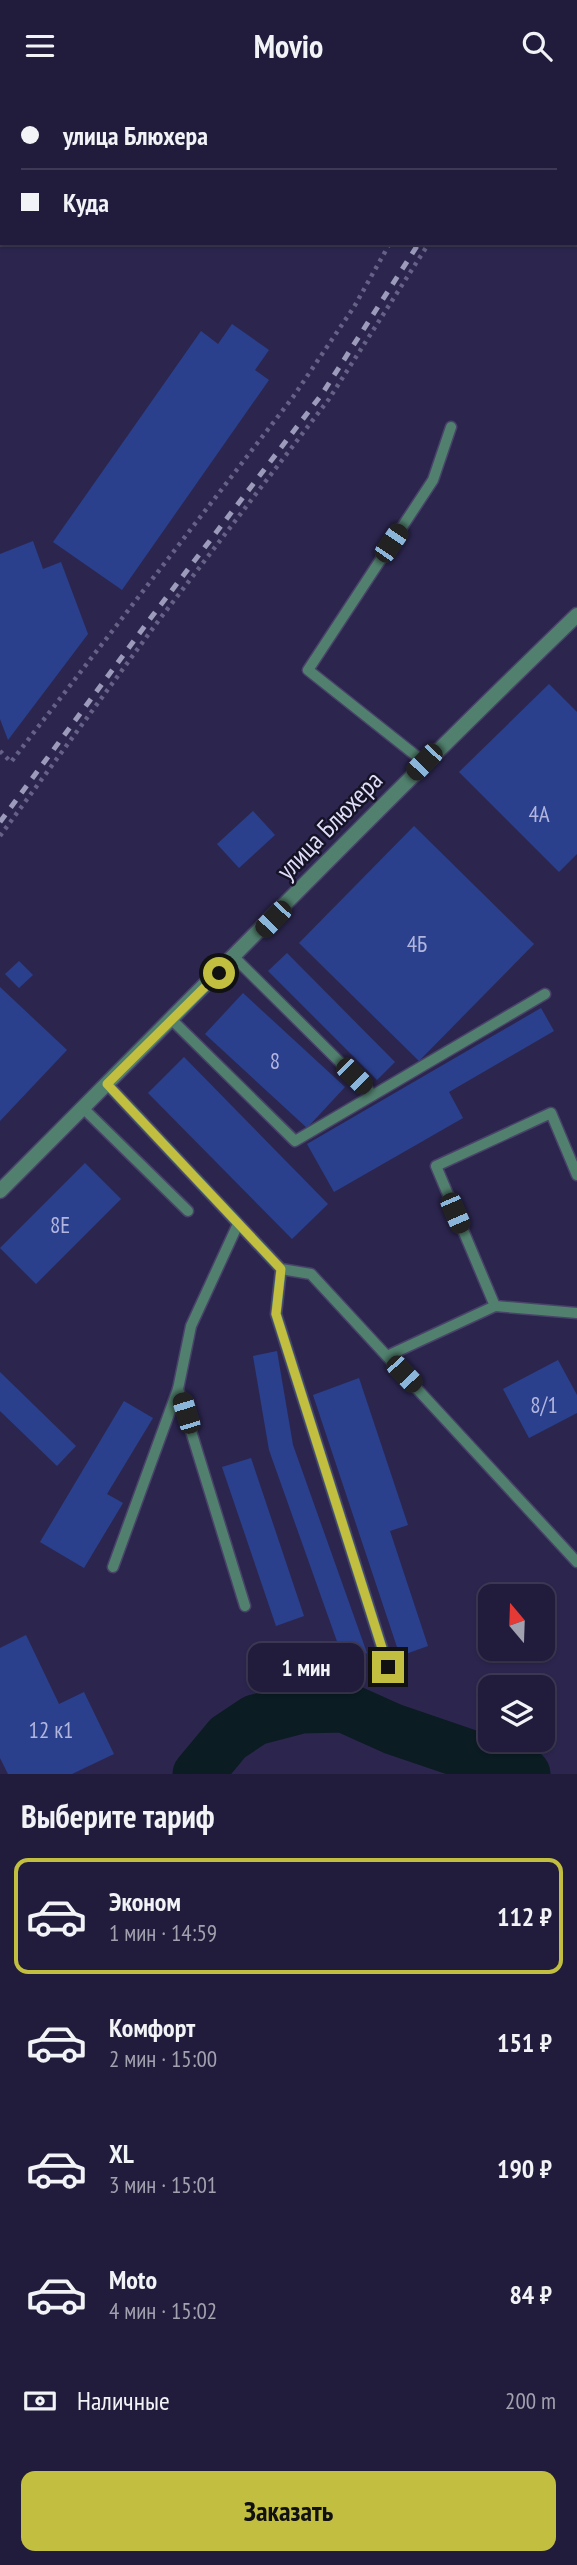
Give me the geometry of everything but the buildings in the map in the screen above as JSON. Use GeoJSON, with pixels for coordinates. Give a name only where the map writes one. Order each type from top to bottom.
{"type":"FeatureCollection","features":[{"type":"Feature","properties":{"kind":"street","name":"улица Блюхера"},"geometry":{"type":"LineString","coordinates":[[0,1191],[235,958],[424,762],[577,615]]}},
{"type":"Feature","properties":{"kind":"lane"},"geometry":{"type":"LineString","coordinates":[[424,762],[308,670],[433,480],[451,427]]}},
{"type":"Feature","properties":{"kind":"lane"},"geometry":{"type":"LineString","coordinates":[[235,958],[373,1095]]}},
{"type":"Feature","properties":{"kind":"lane"},"geometry":{"type":"LineString","coordinates":[[172,1020],[295,1141],[545,994]]}},
{"type":"Feature","properties":{"kind":"lane"},"geometry":{"type":"LineString","coordinates":[[107,1084],[281,1269],[312,1274],[577,1562]]}},
{"type":"Feature","properties":{"kind":"lane"},"geometry":{"type":"LineString","coordinates":[[83,1108],[188,1211]]}},
{"type":"Feature","properties":{"kind":"lane"},"geometry":{"type":"LineString","coordinates":[[495,1306],[436,1165],[551,1112],[577,1175]]}},
{"type":"Feature","properties":{"kind":"lane"},"geometry":{"type":"LineString","coordinates":[[113,1567],[178,1389],[191,1326],[237,1224]]}},
{"type":"Feature","properties":{"kind":"lane"},"geometry":{"type":"LineString","coordinates":[[281,1269],[276,1314],[388,1667]]}},
{"type":"Feature","properties":{"kind":"lane"},"geometry":{"type":"LineString","coordinates":[[387,1356],[495,1306],[577,1313]]}},
{"type":"Feature","properties":{"kind":"lane"},"geometry":{"type":"LineString","coordinates":[[178,1389],[245,1606]]}},
{"type":"Feature","properties":{"kind":"path"},"geometry":{"type":"LineString","coordinates":[[0,751],[10,762],[293,397],[346,319],[389,245]]}},
{"type":"Feature","properties":{"kind":"path"},"geometry":{"type":"LineString","coordinates":[[0,837],[159,620],[329,399],[428,245]]}},
{"type":"Feature","properties":{"kind":"waterway"},"geometry":{"type":"LineString","coordinates":[[198,1774],[228,1738],[255,1720],[301,1708],[344,1707],[393,1729],[525,1774]]}},
{"type":"Feature","properties":{"kind":"railway"},"geometry":{"type":"LineString","coordinates":[[0,822],[153,615],[322,394],[418,245]]}},
{"type":"Feature","properties":{"kind":"route"},"geometry":{"type":"LineString","coordinates":[[219,973],[107,1084],[281,1269],[276,1314],[388,1667]]}}]}
